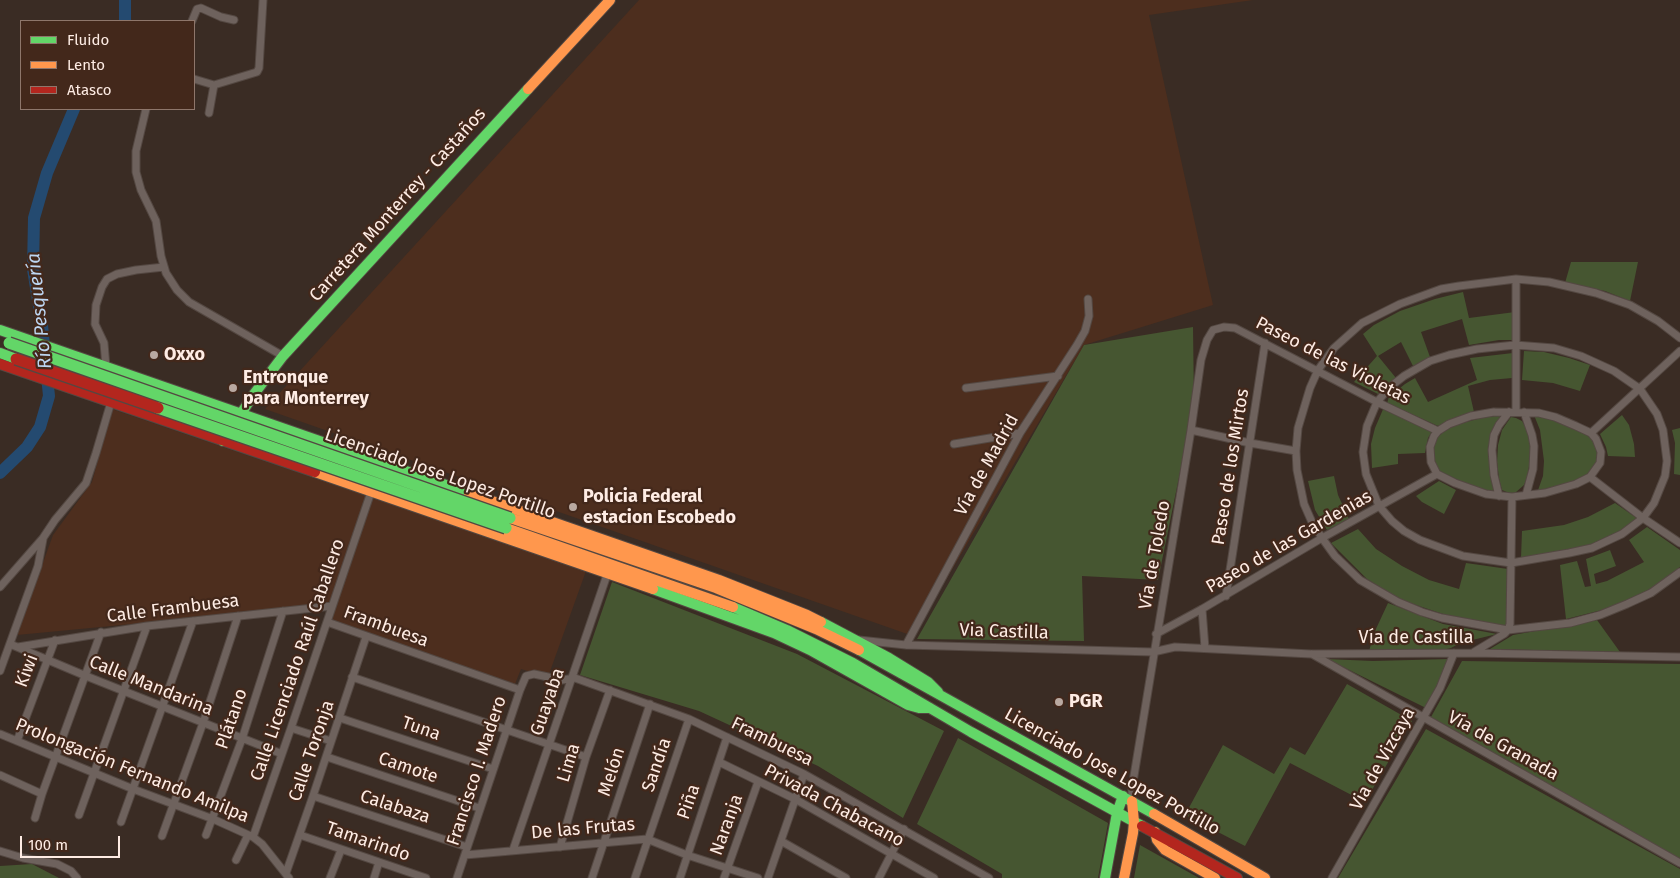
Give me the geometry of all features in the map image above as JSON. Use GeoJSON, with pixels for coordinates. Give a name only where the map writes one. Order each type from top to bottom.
{"type":"FeatureCollection","features":[{"type":"Feature","properties":{"kind":"main road","name":"Carretera Monterrey - Castaños"},"geometry":{"type":"LineString","coordinates":[[223,441],[268,374],[283,356],[610,0]]}},
{"type":"Feature","properties":{"kind":"main road","name":"Licenciado Jose Lopez Portillo"},"geometry":{"type":"LineString","coordinates":[[4,337],[103,366],[186,394],[719,580],[807,615],[890,658],[934,686],[941,697]]}},
{"type":"Feature","properties":{"kind":"main road","name":"Licenciado Jose Lopez Portillo"},"geometry":{"type":"LineString","coordinates":[[4,337],[508,523],[609,568]]}},
{"type":"Feature","properties":{"kind":"main road","name":"Licenciado Jose Lopez Portillo"},"geometry":{"type":"LineString","coordinates":[[0,353],[14,363],[84,392],[269,457],[371,492],[748,612],[853,663],[1237,878]]}},
{"type":"Feature","properties":{"kind":"main road","name":"Licenciado Jose Lopez Portillo"},"geometry":{"type":"LineString","coordinates":[[14,363],[508,523],[707,584],[791,618],[862,652],[1127,798],[1265,878]]}},
{"type":"Feature","properties":{"kind":"main road"},"geometry":{"type":"LineString","coordinates":[[0,364],[14,363]]}},
{"type":"Feature","properties":{"kind":"main road"},"geometry":{"type":"LineString","coordinates":[[174,424],[184,422],[190,418],[192,404],[186,394]]}},
{"type":"Feature","properties":{"kind":"main road"},"geometry":{"type":"LineString","coordinates":[[269,457],[265,449],[268,435],[275,430],[284,429]]}},
{"type":"Feature","properties":{"kind":"main road"},"geometry":{"type":"LineString","coordinates":[[1105,878],[1117,812],[1127,798]]}},
{"type":"Feature","properties":{"kind":"main road"},"geometry":{"type":"LineString","coordinates":[[1124,878],[1134,822],[1127,798]]}},
{"type":"Feature","properties":{"kind":"main road"},"geometry":{"type":"LineString","coordinates":[[1155,832],[1159,844],[1165,850],[1215,878]]}},
{"type":"Feature","properties":{"kind":"street"},"geometry":{"type":"LineString","coordinates":[[195,79],[214,85],[257,72],[259,68],[263,0]]}},
{"type":"Feature","properties":{"kind":"street"},"geometry":{"type":"LineString","coordinates":[[192,20],[196,9],[201,8],[221,17],[234,20]]}},
{"type":"Feature","properties":{"kind":"street"},"geometry":{"type":"LineString","coordinates":[[209,113],[214,85]]}},
{"type":"Feature","properties":{"kind":"street"},"geometry":{"type":"LineString","coordinates":[[146,110],[136,152],[136,172],[141,190],[156,221],[164,267],[177,290],[189,302],[283,356]]}},
{"type":"Feature","properties":{"kind":"street"},"geometry":{"type":"LineString","coordinates":[[103,366],[104,343],[95,324],[96,306],[102,287],[107,279],[117,274],[164,267]]}},
{"type":"Feature","properties":{"kind":"street"},"geometry":{"type":"LineString","coordinates":[[1680,338],[1643,312],[1613,298],[1549,282],[1516,279],[1450,287],[1400,304],[1362,323],[1334,348],[1318,370],[1303,409],[1298,428],[1296,451],[1297,470],[1304,504],[1322,538],[1336,556],[1360,580],[1398,602],[1422,612],[1442,618],[1508,630],[1570,623],[1600,615],[1651,593],[1680,572]]}},
{"type":"Feature","properties":{"kind":"street"},"geometry":{"type":"LineString","coordinates":[[1499,496],[1494,475],[1492,450],[1494,435],[1499,425],[1512,412],[1516,279]]}},
{"type":"Feature","properties":{"kind":"street","name":"Vía de Madrid"},"geometry":{"type":"LineString","coordinates":[[906,644],[1020,433],[1085,331],[1089,316],[1088,299]]}},
{"type":"Feature","properties":{"kind":"street","name":"Paseo de las Violetas"},"geometry":{"type":"LineString","coordinates":[[1213,330],[1224,327],[1235,328],[1377,402],[1438,431]]}},
{"type":"Feature","properties":{"kind":"street","name":"Vía de Toledo"},"geometry":{"type":"LineString","coordinates":[[1127,798],[1132,788],[1201,360],[1207,340],[1213,330]]}},
{"type":"Feature","properties":{"kind":"street","name":"Paseo de los Mirtos"},"geometry":{"type":"LineString","coordinates":[[1226,596],[1265,343]]}},
{"type":"Feature","properties":{"kind":"street"},"geometry":{"type":"LineString","coordinates":[[1515,345],[1554,348],[1581,356],[1614,371],[1640,388],[1657,414],[1663,430],[1667,461],[1665,476],[1660,490],[1644,518],[1622,534],[1592,548],[1511,563],[1464,556],[1434,546],[1404,531],[1379,506],[1366,474],[1363,452],[1367,426],[1377,402],[1404,376],[1430,361],[1463,352],[1515,345]]}},
{"type":"Feature","properties":{"kind":"street"},"geometry":{"type":"LineString","coordinates":[[1591,433],[1680,351]]}},
{"type":"Feature","properties":{"kind":"street"},"geometry":{"type":"LineString","coordinates":[[966,388],[1058,376]]}},
{"type":"Feature","properties":{"kind":"street"},"geometry":{"type":"LineString","coordinates":[[0,587],[43,538],[55,520],[86,483],[111,402]]}},
{"type":"Feature","properties":{"kind":"street"},"geometry":{"type":"LineString","coordinates":[[1494,412],[1524,412],[1555,417],[1591,433],[1600,445],[1602,458],[1590,476],[1564,488],[1526,495],[1499,496],[1471,489],[1437,474],[1432,462],[1430,447],[1438,431],[1449,424],[1471,416],[1494,412]]}},
{"type":"Feature","properties":{"kind":"street"},"geometry":{"type":"LineString","coordinates":[[1524,412],[1534,446],[1533,469],[1526,495]]}},
{"type":"Feature","properties":{"kind":"street"},"geometry":{"type":"LineString","coordinates":[[1191,430],[1296,451]]}},
{"type":"Feature","properties":{"kind":"street"},"geometry":{"type":"LineString","coordinates":[[954,444],[1020,433]]}},
{"type":"Feature","properties":{"kind":"street","name":"Paseo de las Gardenias"},"geometry":{"type":"LineString","coordinates":[[1156,634],[1226,596],[1322,538],[1437,474]]}},
{"type":"Feature","properties":{"kind":"street"},"geometry":{"type":"LineString","coordinates":[[1590,476],[1680,543]]}},
{"type":"Feature","properties":{"kind":"street","name":"Calle Licenciado Raúl Caballero"},"geometry":{"type":"LineString","coordinates":[[236,860],[250,836],[292,728],[371,492]]}},
{"type":"Feature","properties":{"kind":"street"},"geometry":{"type":"LineString","coordinates":[[1473,652],[1508,630],[1512,605],[1512,496]]}},
{"type":"Feature","properties":{"kind":"street"},"geometry":{"type":"LineString","coordinates":[[0,671],[38,566],[43,538]]}},
{"type":"Feature","properties":{"kind":"street","name":"Guayaba"},"geometry":{"type":"LineString","coordinates":[[513,850],[609,568]]}},
{"type":"Feature","properties":{"kind":"street","name":"Calle Frambuesa"},"geometry":{"type":"LineString","coordinates":[[18,647],[101,632],[332,606]]}},
{"type":"Feature","properties":{"kind":"street"},"geometry":{"type":"LineString","coordinates":[[1202,609],[1205,648]]}},
{"type":"Feature","properties":{"kind":"street","name":"Plátano"},"geometry":{"type":"LineString","coordinates":[[206,835],[242,738],[283,611]]}},
{"type":"Feature","properties":{"kind":"street"},"geometry":{"type":"LineString","coordinates":[[162,836],[203,723],[238,616]]}},
{"type":"Feature","properties":{"kind":"street"},"geometry":{"type":"LineString","coordinates":[[121,822],[193,621]]}},
{"type":"Feature","properties":{"kind":"street","name":"Frambuesa"},"geometry":{"type":"LineString","coordinates":[[327,622],[520,690]]}},
{"type":"Feature","properties":{"kind":"street"},"geometry":{"type":"LineString","coordinates":[[79,815],[148,626]]}},
{"type":"Feature","properties":{"kind":"street"},"geometry":{"type":"LineString","coordinates":[[35,818],[101,632]]}},
{"type":"Feature","properties":{"kind":"street","name":"Calle Toronja"},"geometry":{"type":"LineString","coordinates":[[288,876],[366,637]]}},
{"type":"Feature","properties":{"kind":"street","name":"Kiwi"},"geometry":{"type":"LineString","coordinates":[[17,741],[55,640]]}},
{"type":"Feature","properties":{"kind":"street","name":"Via Castilla"},"geometry":{"type":"LineString","coordinates":[[855,640],[906,644],[1153,652]]}},
{"type":"Feature","properties":{"kind":"street","name":"Calle Mandarina"},"geometry":{"type":"LineString","coordinates":[[10,644],[282,754]]}},
{"type":"Feature","properties":{"kind":"street","name":"Vía de Castilla"},"geometry":{"type":"LineString","coordinates":[[1153,652],[1175,647],[1311,654],[1473,652],[1680,657]]}},
{"type":"Feature","properties":{"kind":"street","name":"Via de Vizcaya"},"geometry":{"type":"LineString","coordinates":[[1332,878],[1440,688],[1454,653]]}},
{"type":"Feature","properties":{"kind":"street","name":"Vía de Granada"},"geometry":{"type":"LineString","coordinates":[[1311,654],[1680,863]]}},
{"type":"Feature","properties":{"kind":"street","name":"Frambuesa"},"geometry":{"type":"LineString","coordinates":[[528,674],[562,680],[572,677],[689,719],[804,774],[989,878]]}},
{"type":"Feature","properties":{"kind":"street","name":"Francisco I. Madero"},"geometry":{"type":"LineString","coordinates":[[457,878],[520,690],[528,674]]}},
{"type":"Feature","properties":{"kind":"street"},"geometry":{"type":"LineString","coordinates":[[352,677],[586,757]]}},
{"type":"Feature","properties":{"kind":"street","name":"Lima"},"geometry":{"type":"LineString","coordinates":[[560,847],[586,757],[610,690]]}},
{"type":"Feature","properties":{"kind":"street","name":"Melón"},"geometry":{"type":"LineString","coordinates":[[592,878],[650,704]]}},
{"type":"Feature","properties":{"kind":"street","name":"Tuna"},"geometry":{"type":"LineString","coordinates":[[340,718],[493,769]]}},
{"type":"Feature","properties":{"kind":"street","name":"Sandía"},"geometry":{"type":"LineString","coordinates":[[635,878],[689,719]]}},
{"type":"Feature","properties":{"kind":"street"},"geometry":{"type":"LineString","coordinates":[[292,728],[331,742]]}},
{"type":"Feature","properties":{"kind":"street","name":"Prolongación Fernando Amilpa"},"geometry":{"type":"LineString","coordinates":[[0,734],[250,836]]}},
{"type":"Feature","properties":{"kind":"street","name":"Piña"},"geometry":{"type":"LineString","coordinates":[[680,878],[727,737]]}},
{"type":"Feature","properties":{"kind":"street","name":"Camote"},"geometry":{"type":"LineString","coordinates":[[327,757],[480,808]]}},
{"type":"Feature","properties":{"kind":"street","name":"Privada Chabacano"},"geometry":{"type":"LineString","coordinates":[[719,762],[795,799],[934,878]]}},
{"type":"Feature","properties":{"kind":"street"},"geometry":{"type":"LineString","coordinates":[[768,878],[804,774]]}},
{"type":"Feature","properties":{"kind":"street"},"geometry":{"type":"LineString","coordinates":[[0,775],[42,794]]}},
{"type":"Feature","properties":{"kind":"street","name":"Naranja"},"geometry":{"type":"LineString","coordinates":[[724,878],[758,782]]}},
{"type":"Feature","properties":{"kind":"street","name":"Calabaza"},"geometry":{"type":"LineString","coordinates":[[313,796],[467,847]]}},
{"type":"Feature","properties":{"kind":"street"},"geometry":{"type":"LineString","coordinates":[[879,878],[904,829]]}},
{"type":"Feature","properties":{"kind":"street","name":"Tamarindo"},"geometry":{"type":"LineString","coordinates":[[300,835],[426,878]]}},
{"type":"Feature","properties":{"kind":"street"},"geometry":{"type":"LineString","coordinates":[[250,836],[262,844],[288,876]]}},
{"type":"Feature","properties":{"kind":"street","name":"De las Frutas"},"geometry":{"type":"LineString","coordinates":[[465,855],[647,839],[687,855],[758,878]]}},
{"type":"Feature","properties":{"kind":"street"},"geometry":{"type":"LineString","coordinates":[[781,841],[846,878]]}},
{"type":"Feature","properties":{"kind":"street"},"geometry":{"type":"LineString","coordinates":[[330,878],[341,850]]}},
{"type":"Feature","properties":{"kind":"street"},"geometry":{"type":"LineString","coordinates":[[0,851],[23,858],[57,864],[71,871],[77,878]]}},
{"type":"Feature","properties":{"kind":"street"},"geometry":{"type":"LineString","coordinates":[[374,878],[378,862]]}},
{"type":"Feature","properties":{"kind":"shaded area"},"geometry":{"type":"Polygon","coordinates":[[[639,0],[1253,0],[1149,15],[1213,305],[1084,345],[913,636],[265,409],[639,0]]]}},
{"type":"Feature","properties":{"kind":"shaded area"},"geometry":{"type":"Polygon","coordinates":[[[112,409],[586,571],[548,677],[521,669],[515,684],[331,623],[331,605],[17,635],[53,535],[92,482],[112,409]]]}},
{"type":"Feature","properties":{"kind":"green space"},"geometry":{"type":"Polygon","coordinates":[[[1571,262],[1638,262],[1630,301],[1605,291],[1565,283],[1571,262]]]}},
{"type":"Feature","properties":{"kind":"green space"},"geometry":{"type":"Polygon","coordinates":[[[1463,292],[1469,318],[1515,312],[1514,340],[1499,340],[1469,345],[1462,319],[1421,332],[1430,357],[1413,366],[1401,342],[1378,356],[1396,378],[1378,394],[1354,382],[1377,356],[1363,334],[1374,325],[1400,311],[1463,292]]]}},
{"type":"Feature","properties":{"kind":"green space"},"geometry":{"type":"Polygon","coordinates":[[[1193,327],[1194,404],[1158,580],[1082,576],[1084,641],[917,639],[1084,345],[1193,327]]]}},
{"type":"Feature","properties":{"kind":"green space"},"geometry":{"type":"Polygon","coordinates":[[[1524,351],[1544,352],[1590,365],[1580,391],[1553,383],[1522,380],[1524,351]]]}},
{"type":"Feature","properties":{"kind":"green space"},"geometry":{"type":"Polygon","coordinates":[[[1513,353],[1512,378],[1490,380],[1468,386],[1474,412],[1438,426],[1387,403],[1389,397],[1415,378],[1428,402],[1477,380],[1470,358],[1513,353]]]}},
{"type":"Feature","properties":{"kind":"green space"},"geometry":{"type":"Polygon","coordinates":[[[1384,407],[1433,430],[1428,438],[1425,453],[1398,454],[1398,464],[1372,468],[1371,444],[1375,428],[1384,407]]]}},
{"type":"Feature","properties":{"kind":"green space"},"geometry":{"type":"Polygon","coordinates":[[[1503,415],[1490,439],[1490,471],[1497,493],[1458,481],[1436,468],[1433,446],[1436,439],[1442,433],[1453,426],[1466,422],[1503,415]]]}},
{"type":"Feature","properties":{"kind":"green space"},"geometry":{"type":"Polygon","coordinates":[[[1534,415],[1554,420],[1590,434],[1595,440],[1600,456],[1595,470],[1577,481],[1537,493],[1543,476],[1544,461],[1540,430],[1534,415]]]}},
{"type":"Feature","properties":{"kind":"green space"},"geometry":{"type":"Polygon","coordinates":[[[1622,415],[1629,425],[1635,457],[1608,456],[1600,434],[1622,415]]]}},
{"type":"Feature","properties":{"kind":"green space"},"geometry":{"type":"Polygon","coordinates":[[[1511,417],[1522,421],[1527,429],[1531,455],[1527,478],[1524,485],[1515,493],[1502,490],[1497,462],[1498,445],[1502,430],[1511,417]]]}},
{"type":"Feature","properties":{"kind":"green space"},"geometry":{"type":"Polygon","coordinates":[[[1680,428],[1680,475],[1674,474],[1675,443],[1672,430],[1680,428]]]}},
{"type":"Feature","properties":{"kind":"green space"},"geometry":{"type":"Polygon","coordinates":[[[1334,476],[1338,495],[1349,519],[1327,530],[1315,510],[1308,481],[1334,476]]]}},
{"type":"Feature","properties":{"kind":"green space"},"geometry":{"type":"Polygon","coordinates":[[[1439,481],[1456,490],[1444,514],[1422,502],[1416,496],[1439,481]]]}},
{"type":"Feature","properties":{"kind":"green space"},"geometry":{"type":"Polygon","coordinates":[[[1615,503],[1638,519],[1614,535],[1586,547],[1521,558],[1522,531],[1564,525],[1588,517],[1615,503]]]}},
{"type":"Feature","properties":{"kind":"green space"},"geometry":{"type":"Polygon","coordinates":[[[1647,527],[1680,550],[1680,567],[1640,595],[1610,608],[1566,619],[1560,565],[1577,561],[1585,587],[1591,586],[1586,559],[1610,550],[1616,566],[1594,574],[1596,584],[1607,581],[1644,562],[1629,540],[1647,527]]]}},
{"type":"Feature","properties":{"kind":"green space"},"geometry":{"type":"Polygon","coordinates":[[[1358,529],[1376,549],[1402,566],[1429,580],[1459,589],[1466,563],[1508,569],[1506,626],[1446,615],[1401,600],[1367,579],[1331,543],[1358,529]]]}},
{"type":"Feature","properties":{"kind":"green space"},"geometry":{"type":"Polygon","coordinates":[[[612,582],[797,654],[944,731],[903,818],[818,766],[699,711],[580,675],[612,582]]]}},
{"type":"Feature","properties":{"kind":"green space"},"geometry":{"type":"Polygon","coordinates":[[[1388,603],[1443,624],[1497,634],[1460,643],[1451,648],[1438,651],[1369,651],[1375,631],[1388,603]]]}},
{"type":"Feature","properties":{"kind":"green space"},"geometry":{"type":"Polygon","coordinates":[[[1597,620],[1620,652],[1490,649],[1513,635],[1597,620]]]}},
{"type":"Feature","properties":{"kind":"green space"},"geometry":{"type":"Polygon","coordinates":[[[1327,659],[1373,661],[1450,659],[1426,708],[1327,659]]]}},
{"type":"Feature","properties":{"kind":"green space"},"geometry":{"type":"Polygon","coordinates":[[[1462,661],[1680,664],[1680,860],[1431,717],[1462,661]]]}},
{"type":"Feature","properties":{"kind":"green space"},"geometry":{"type":"Polygon","coordinates":[[[1347,684],[1412,721],[1365,802],[1290,763],[1245,846],[1185,815],[1223,745],[1274,774],[1290,747],[1305,755],[1347,684]]]}},
{"type":"Feature","properties":{"kind":"green space"},"geometry":{"type":"Polygon","coordinates":[[[1426,729],[1680,869],[1680,878],[1338,878],[1426,729]]]}},
{"type":"Feature","properties":{"kind":"green space"},"geometry":{"type":"Polygon","coordinates":[[[958,738],[1108,823],[1098,878],[1002,878],[1002,874],[917,824],[958,738]]]}},
{"type":"Feature","properties":{"kind":"green space"},"geometry":{"type":"Polygon","coordinates":[[[1140,845],[1199,878],[1134,878],[1140,845]]]}},
{"type":"Feature","properties":{"kind":"green space"},"geometry":{"type":"Polygon","coordinates":[[[32,864],[59,878],[0,878],[0,866],[32,864]]]}},
{"type":"Feature","properties":{"kind":"waterway","name":"Río Pesquería"},"geometry":{"type":"LineString","coordinates":[[125,0],[125,20]]}},
{"type":"Feature","properties":{"kind":"waterway","name":"Río Pesquería"},"geometry":{"type":"LineString","coordinates":[[0,473],[27,447],[40,427],[49,396],[42,325],[33,269],[34,218],[47,173],[74,110]]}},
{"type":"Feature","properties":{"kind":"traffic: fast"},"geometry":{"type":"LineString","coordinates":[[223,441],[254,394],[283,356],[528,89]]}},
{"type":"Feature","properties":{"kind":"traffic: fast"},"geometry":{"type":"LineString","coordinates":[[0,330],[469,493]]}},
{"type":"Feature","properties":{"kind":"traffic: fast"},"geometry":{"type":"LineString","coordinates":[[9,343],[510,518]]}},
{"type":"Feature","properties":{"kind":"traffic: fast"},"geometry":{"type":"LineString","coordinates":[[0,353],[16,359]]}},
{"type":"Feature","properties":{"kind":"traffic: fast"},"geometry":{"type":"LineString","coordinates":[[158,408],[506,528]]}},
{"type":"Feature","properties":{"kind":"traffic: fast"},"geometry":{"type":"LineString","coordinates":[[653,589],[774,633],[810,650],[908,705],[930,708]]}},
{"type":"Feature","properties":{"kind":"traffic: fast"},"geometry":{"type":"LineString","coordinates":[[733,607],[787,630],[853,663],[971,732],[1142,826]]}},
{"type":"Feature","properties":{"kind":"traffic: fast"},"geometry":{"type":"LineString","coordinates":[[821,622],[889,658],[928,682],[938,692]]}},
{"type":"Feature","properties":{"kind":"traffic: fast"},"geometry":{"type":"LineString","coordinates":[[859,650],[1154,814]]}},
{"type":"Feature","properties":{"kind":"traffic: fast"},"geometry":{"type":"LineString","coordinates":[[1105,878],[1117,813],[1123,796]]}},
{"type":"Feature","properties":{"kind":"traffic: slow"},"geometry":{"type":"LineString","coordinates":[[528,89],[610,0]]}},
{"type":"Feature","properties":{"kind":"traffic: slow"},"geometry":{"type":"LineString","coordinates":[[315,472],[653,589]]}},
{"type":"Feature","properties":{"kind":"traffic: slow"},"geometry":{"type":"LineString","coordinates":[[469,493],[719,580],[821,622]]}},
{"type":"Feature","properties":{"kind":"traffic: slow"},"geometry":{"type":"LineString","coordinates":[[510,518],[716,588],[816,629],[859,650]]}},
{"type":"Feature","properties":{"kind":"traffic: slow"},"geometry":{"type":"LineString","coordinates":[[506,528],[733,607]]}},
{"type":"Feature","properties":{"kind":"traffic: slow"},"geometry":{"type":"LineString","coordinates":[[1124,878],[1133,833],[1132,801]]}},
{"type":"Feature","properties":{"kind":"traffic: slow"},"geometry":{"type":"LineString","coordinates":[[1154,814],[1265,878]]}},
{"type":"Feature","properties":{"kind":"traffic: slow"},"geometry":{"type":"LineString","coordinates":[[1155,832],[1157,840],[1165,850],[1215,878]]}},
{"type":"Feature","properties":{"kind":"traffic: jam"},"geometry":{"type":"LineString","coordinates":[[16,359],[158,408]]}},
{"type":"Feature","properties":{"kind":"traffic: jam"},"geometry":{"type":"LineString","coordinates":[[0,364],[315,472]]}},
{"type":"Feature","properties":{"kind":"traffic: jam"},"geometry":{"type":"LineString","coordinates":[[1142,826],[1237,878]]}},
{"type":"Feature","properties":{"kind":"place","name":"Oxxo"},"geometry":{"type":"Point","coordinates":[154,355]}},
{"type":"Feature","properties":{"kind":"place","name":"Entronque para Monterrey"},"geometry":{"type":"Point","coordinates":[233,388]}},
{"type":"Feature","properties":{"kind":"place","name":"Policia Federal estacion Escobedo"},"geometry":{"type":"Point","coordinates":[573,507]}},
{"type":"Feature","properties":{"kind":"place","name":"PGR"},"geometry":{"type":"Point","coordinates":[1059,702]}}]}
